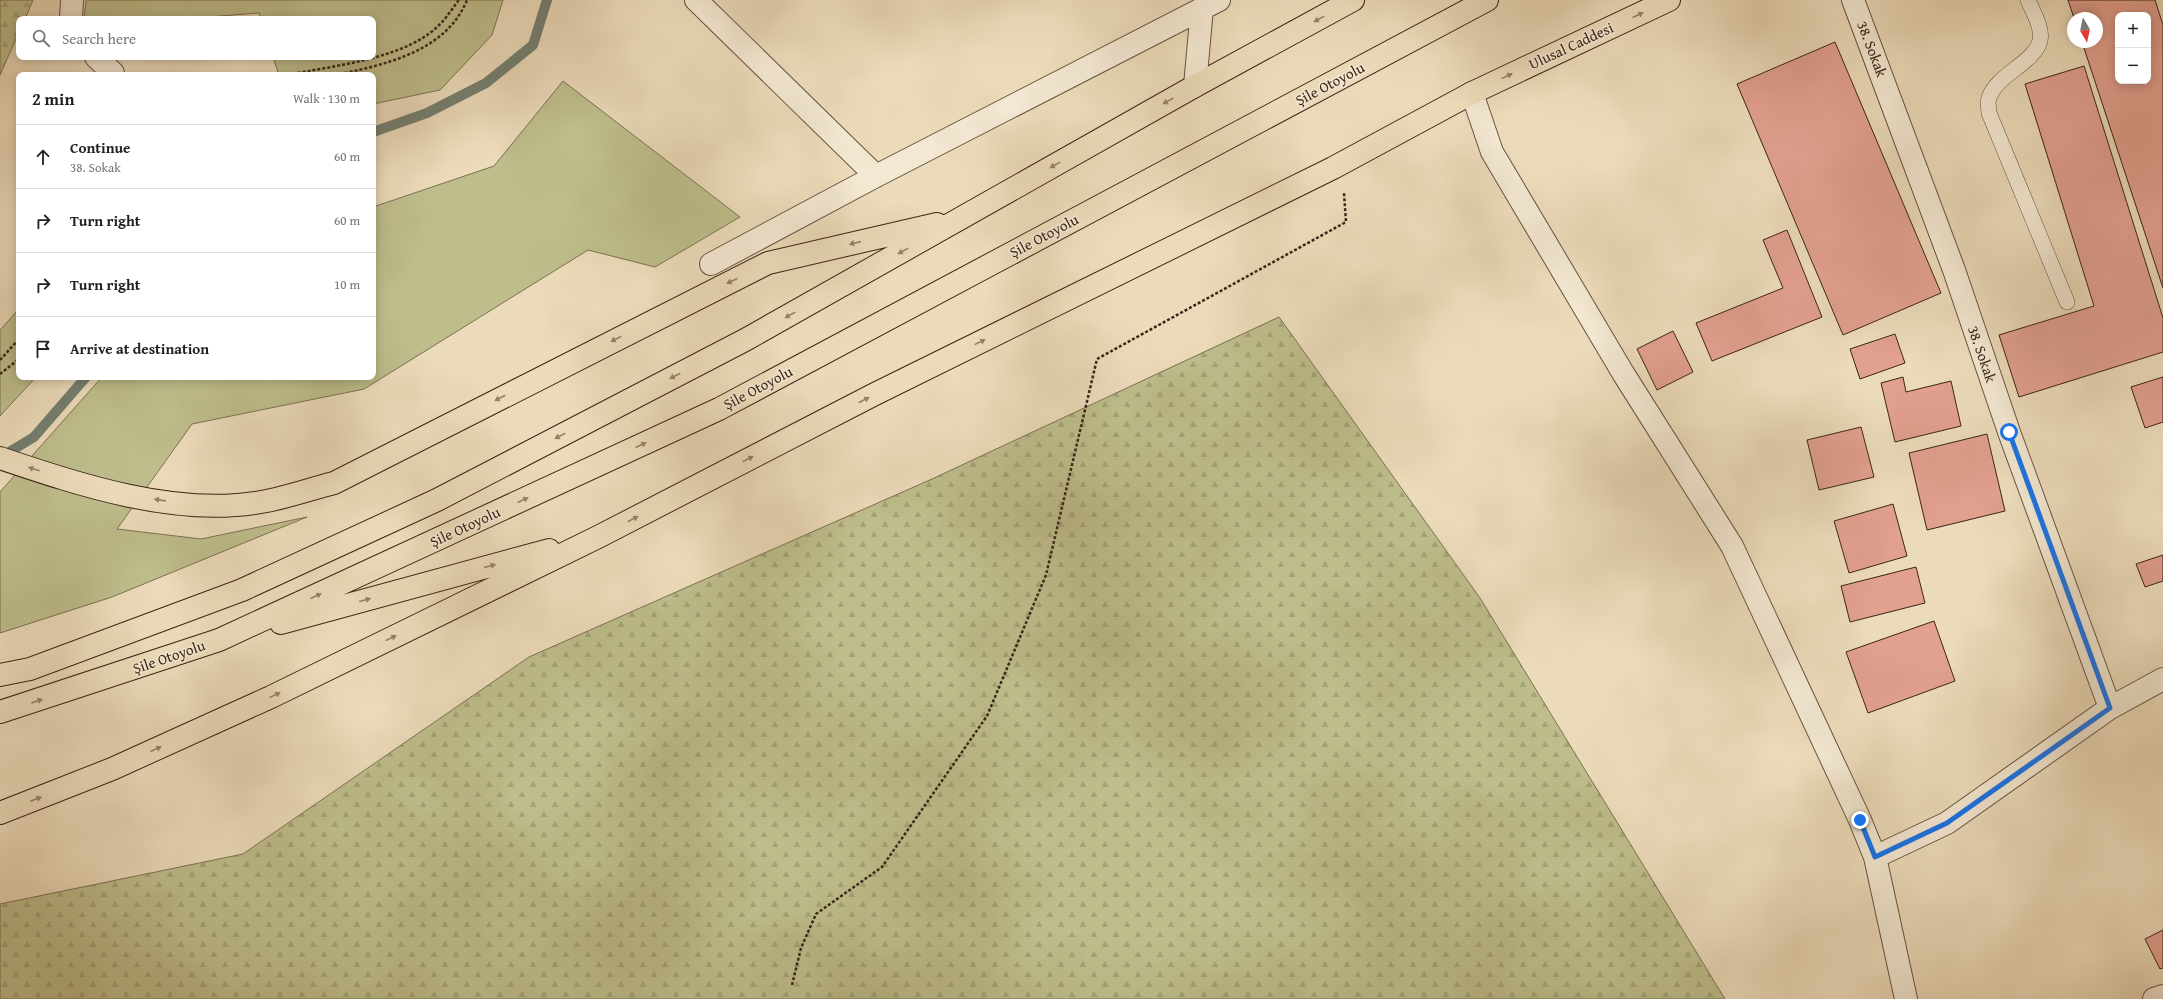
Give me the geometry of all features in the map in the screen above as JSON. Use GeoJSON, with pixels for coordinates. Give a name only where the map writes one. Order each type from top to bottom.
{"type":"FeatureCollection","features":[{"type":"Feature","properties":{"kind":"main road"},"geometry":{"type":"LineString","coordinates":[[0,676],[30,669],[242,590],[436,500],[744,340],[1195,86],[1353,0]]}},
{"type":"Feature","properties":{"kind":"main road","name":"Şile Otoyolu"},"geometry":{"type":"LineString","coordinates":[[0,712],[219,640],[719,409],[1486,0]]}},
{"type":"Feature","properties":{"kind":"main road","name":"Ulusal Caddesi"},"geometry":{"type":"LineString","coordinates":[[598,537],[875,394],[1342,163],[1472,93],[1669,0]]}},
{"type":"Feature","properties":{"kind":"main road"},"geometry":{"type":"LineString","coordinates":[[0,458],[51,475],[123,495],[198,506],[260,502],[334,483],[768,263],[962,218]]}},
{"type":"Feature","properties":{"kind":"main road"},"geometry":{"type":"LineString","coordinates":[[219,640],[598,537]]}},
{"type":"Feature","properties":{"kind":"main road"},"geometry":{"type":"LineString","coordinates":[[0,813],[112,769],[271,697],[598,537]]}},
{"type":"Feature","properties":{"kind":"street"},"geometry":{"type":"LineString","coordinates":[[71,16],[72,0]]}},
{"type":"Feature","properties":{"kind":"street"},"geometry":{"type":"LineString","coordinates":[[696,0],[876,176]]}},
{"type":"Feature","properties":{"kind":"street","name":"38. Sokak"},"geometry":{"type":"LineString","coordinates":[[1853,0],[1954,270],[2009,432],[2110,708]]}},
{"type":"Feature","properties":{"kind":"street"},"geometry":{"type":"LineString","coordinates":[[711,264],[876,176],[1211,4]]}},
{"type":"Feature","properties":{"kind":"street"},"geometry":{"type":"LineString","coordinates":[[1195,86],[1211,4]]}},
{"type":"Feature","properties":{"kind":"street"},"geometry":{"type":"LineString","coordinates":[[99,60],[113,72]]}},
{"type":"Feature","properties":{"kind":"street"},"geometry":{"type":"LineString","coordinates":[[1472,93],[1492,152],[1622,373],[1732,546],[1860,820],[1875,857],[1906,999]]}},
{"type":"Feature","properties":{"kind":"street"},"geometry":{"type":"LineString","coordinates":[[1875,857],[1947,823],[2110,708],[2163,679]]}},
{"type":"Feature","properties":{"kind":"street"},"geometry":{"type":"LineString","coordinates":[[2154,999],[2163,996]]}},
{"type":"Feature","properties":{"kind":"lane"},"geometry":{"type":"LineString","coordinates":[[2028,0],[2039,27],[2040,41],[2032,52],[1996,86],[1988,98],[1990,113],[2067,302]]}},
{"type":"Feature","properties":{"kind":"path"},"geometry":{"type":"LineString","coordinates":[[376,56],[416,42],[442,23],[459,0]]}},
{"type":"Feature","properties":{"kind":"path"},"geometry":{"type":"LineString","coordinates":[[350,72],[382,65],[424,48],[447,30],[467,0]]}},
{"type":"Feature","properties":{"kind":"path"},"geometry":{"type":"LineString","coordinates":[[302,72],[359,60]]}},
{"type":"Feature","properties":{"kind":"path"},"geometry":{"type":"LineString","coordinates":[[792,985],[801,948],[816,914],[882,867],[987,716],[1046,575],[1097,359],[1346,222],[1342,163]]}},
{"type":"Feature","properties":{"kind":"path"},"geometry":{"type":"LineString","coordinates":[[0,360],[16,342]]}},
{"type":"Feature","properties":{"kind":"path"},"geometry":{"type":"LineString","coordinates":[[0,374],[16,361]]}},
{"type":"Feature","properties":{"kind":"green space"},"geometry":{"type":"Polygon","coordinates":[[[0,0],[33,0],[26,16],[16,16],[16,39],[0,75],[0,0]]]}},
{"type":"Feature","properties":{"kind":"green space"},"geometry":{"type":"Polygon","coordinates":[[[86,0],[503,0],[492,35],[440,90],[376,103],[376,72],[278,72],[274,60],[376,60],[376,16],[260,16],[259,13],[220,16],[84,16],[86,0]]]}},
{"type":"Feature","properties":{"kind":"green space"},"geometry":{"type":"Polygon","coordinates":[[[563,81],[740,217],[655,267],[588,250],[364,389],[192,424],[117,529],[201,539],[307,517],[112,597],[0,633],[0,492],[99,380],[376,380],[376,206],[494,166],[563,81]]]}},
{"type":"Feature","properties":{"kind":"green space"},"geometry":{"type":"Polygon","coordinates":[[[16,312],[16,380],[33,380],[0,416],[0,330],[16,312]]]}},
{"type":"Feature","properties":{"kind":"green space"},"geometry":{"type":"Polygon","coordinates":[[[1279,317],[1480,598],[1725,999],[0,999],[0,904],[243,854],[529,657],[932,479],[1279,317]]]}},
{"type":"Feature","properties":{"kind":"building"},"geometry":{"type":"Polygon","coordinates":[[[2068,0],[2155,0],[2163,25],[2163,288],[2084,48],[2103,48],[2103,12],[2072,12],[2068,0]]]}},
{"type":"Feature","properties":{"kind":"building"},"geometry":{"type":"Polygon","coordinates":[[[1835,42],[1941,293],[1843,335],[1737,84],[1835,42]]]}},
{"type":"Feature","properties":{"kind":"building"},"geometry":{"type":"Polygon","coordinates":[[[2084,66],[2163,318],[2163,352],[2019,397],[1999,335],[2094,306],[2025,84],[2084,66]]]}},
{"type":"Feature","properties":{"kind":"building"},"geometry":{"type":"Polygon","coordinates":[[[1787,230],[1822,317],[1712,361],[1696,323],[1783,288],[1763,240],[1787,230]]]}},
{"type":"Feature","properties":{"kind":"building"},"geometry":{"type":"Polygon","coordinates":[[[1673,331],[1693,372],[1657,390],[1637,349],[1673,331]]]}},
{"type":"Feature","properties":{"kind":"building"},"geometry":{"type":"Polygon","coordinates":[[[1895,334],[1905,363],[1860,379],[1850,349],[1895,334]]]}},
{"type":"Feature","properties":{"kind":"building"},"geometry":{"type":"Polygon","coordinates":[[[1903,377],[1906,392],[1951,381],[1961,426],[1895,442],[1881,383],[1903,377]]]}},
{"type":"Feature","properties":{"kind":"building"},"geometry":{"type":"Polygon","coordinates":[[[2163,377],[2163,422],[2145,428],[2131,387],[2163,377]]]}},
{"type":"Feature","properties":{"kind":"building"},"geometry":{"type":"Polygon","coordinates":[[[1861,427],[1874,477],[1819,490],[1807,440],[1861,427]]]}},
{"type":"Feature","properties":{"kind":"building"},"geometry":{"type":"Polygon","coordinates":[[[1987,434],[2005,511],[1927,530],[1909,453],[1987,434]]]}},
{"type":"Feature","properties":{"kind":"building"},"geometry":{"type":"Polygon","coordinates":[[[1893,504],[1907,556],[1849,573],[1834,521],[1893,504]]]}},
{"type":"Feature","properties":{"kind":"building"},"geometry":{"type":"Polygon","coordinates":[[[2163,555],[2163,581],[2145,587],[2136,564],[2163,555]]]}},
{"type":"Feature","properties":{"kind":"building"},"geometry":{"type":"Polygon","coordinates":[[[1916,567],[1925,603],[1850,622],[1841,586],[1916,567]]]}},
{"type":"Feature","properties":{"kind":"building"},"geometry":{"type":"Polygon","coordinates":[[[1934,621],[1955,681],[1868,713],[1846,652],[1934,621]]]}},
{"type":"Feature","properties":{"kind":"building"},"geometry":{"type":"Polygon","coordinates":[[[2163,930],[2163,968],[2160,969],[2145,939],[2163,930]]]}},
{"type":"Feature","properties":{"kind":"waterway"},"geometry":{"type":"LineString","coordinates":[[376,131],[427,113],[486,83],[533,45],[547,0]]}},
{"type":"Feature","properties":{"kind":"waterway"},"geometry":{"type":"LineString","coordinates":[[1,457],[34,437],[83,380]]}},
{"type":"Feature","properties":{"kind":"route"},"geometry":{"type":"LineString","coordinates":[[1860,820],[1875,857],[1947,823],[2110,708],[2009,432]]}}]}
